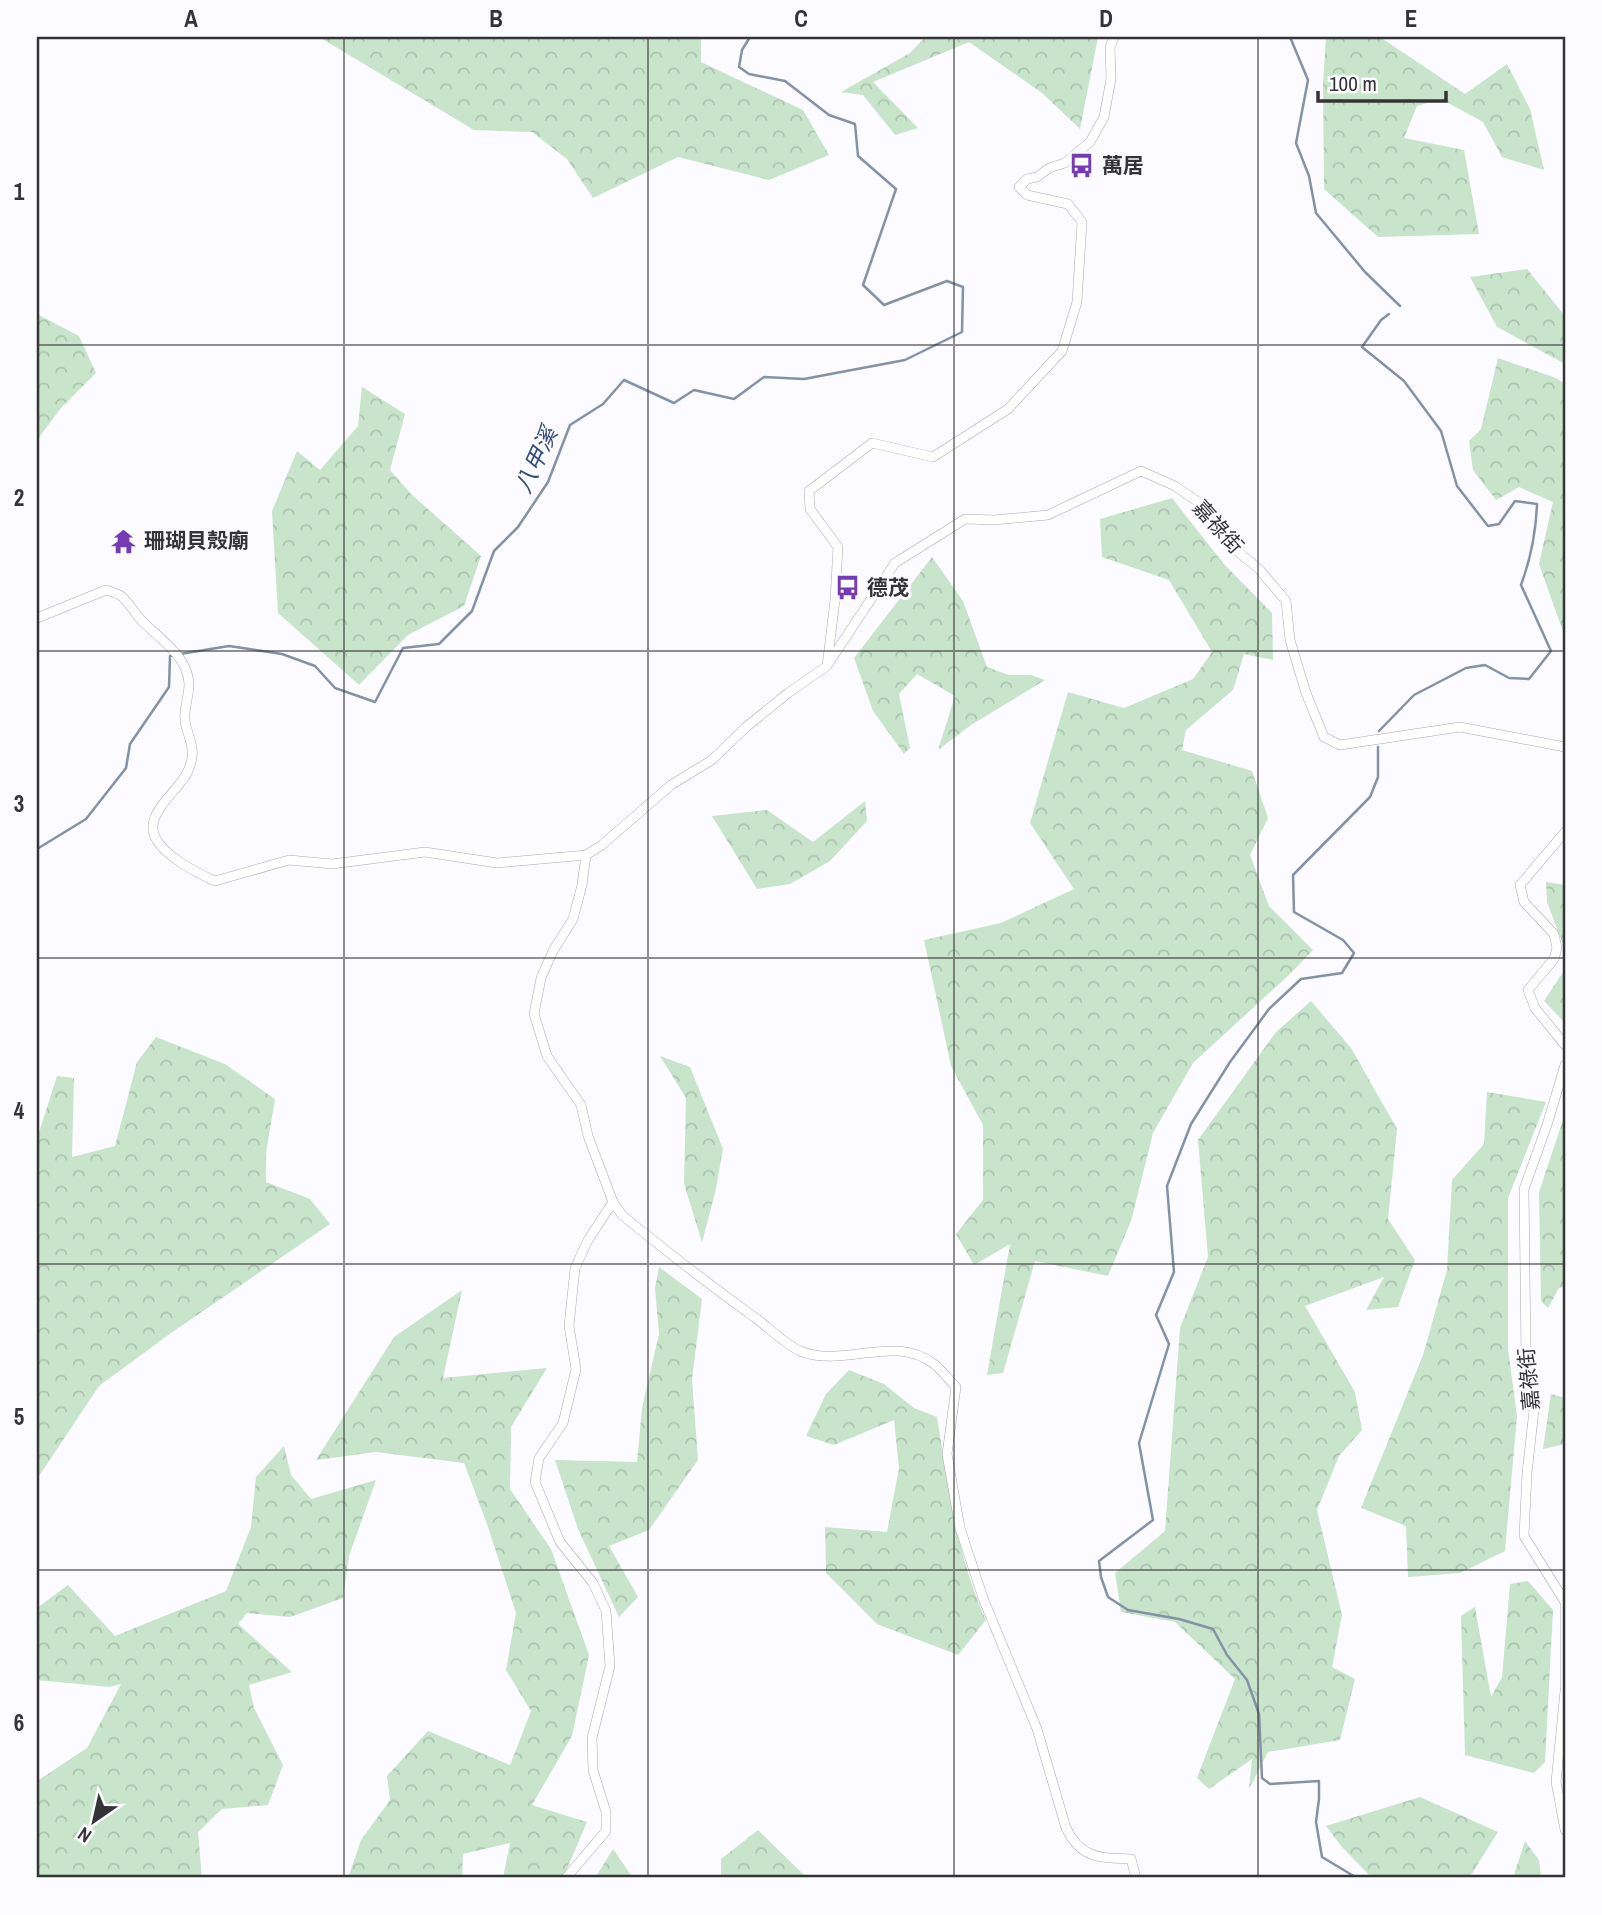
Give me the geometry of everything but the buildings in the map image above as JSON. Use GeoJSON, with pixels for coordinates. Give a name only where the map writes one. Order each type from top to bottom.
{"type":"FeatureCollection","features":[{"type":"Feature","properties":{"kind":"street"},"geometry":{"type":"LineString","coordinates":[[37,618],[106,590],[121,596],[180,659],[189,682],[186,726],[192,739],[192,755],[187,773],[153,822],[155,837],[191,870],[215,881],[289,860],[332,864],[425,852],[497,863],[586,855],[602,845],[671,785],[712,760],[745,728],[827,666],[838,547],[810,509],[809,491],[872,443],[933,457],[1007,409],[1062,351],[1077,302],[1082,222],[1068,204],[1027,195],[1019,187],[1027,179],[1065,163],[1090,142],[1104,117],[1111,79],[1110,47],[1114,37]]}},
{"type":"Feature","properties":{"kind":"street","name":"嘉祿街"},"geometry":{"type":"LineString","coordinates":[[827,666],[895,564],[965,519],[994,520],[1048,515],[1141,471],[1175,486],[1207,508],[1226,542],[1259,569],[1286,601],[1290,640],[1306,693],[1324,737],[1340,745],[1460,727],[1565,747]]}},
{"type":"Feature","properties":{"kind":"street"},"geometry":{"type":"LineString","coordinates":[[1565,832],[1520,885],[1524,902],[1554,934],[1557,948],[1554,959],[1528,990],[1535,1008],[1565,1045]]}},
{"type":"Feature","properties":{"kind":"street"},"geometry":{"type":"LineString","coordinates":[[586,855],[573,919],[553,951],[541,978],[534,1013],[547,1056],[580,1105],[613,1202],[622,1215],[705,1282],[799,1350],[827,1357],[887,1350],[906,1351],[936,1365],[956,1387],[947,1454],[960,1528],[983,1598],[1037,1729],[1066,1828],[1072,1840],[1096,1858],[1131,1859],[1136,1878]]}},
{"type":"Feature","properties":{"kind":"street","name":"嘉祿街"},"geometry":{"type":"LineString","coordinates":[[1565,1065],[1524,1189],[1526,1356],[1534,1410],[1524,1536],[1565,1602],[1565,1689],[1556,1782],[1565,1830]]}},
{"type":"Feature","properties":{"kind":"street"},"geometry":{"type":"LineString","coordinates":[[566,1878],[606,1831],[606,1812],[593,1770],[592,1738],[610,1666],[606,1611],[593,1583],[560,1542],[535,1482],[539,1458],[563,1423],[576,1369],[569,1326],[575,1268],[588,1240],[613,1202]]}},
{"type":"Feature","properties":{"kind":"green space"},"geometry":{"type":"Polygon","coordinates":[[[319,37],[701,37],[701,62],[803,110],[829,155],[769,180],[678,157],[593,198],[567,159],[532,132],[474,130],[319,37]]]}},
{"type":"Feature","properties":{"kind":"green space"},"geometry":{"type":"Polygon","coordinates":[[[925,37],[1098,37],[1080,129],[1042,93],[969,42],[873,82],[918,128],[895,135],[863,95],[841,92],[910,53],[925,37]]]}},
{"type":"Feature","properties":{"kind":"green space"},"geometry":{"type":"Polygon","coordinates":[[[1326,37],[1380,37],[1465,94],[1507,64],[1530,109],[1544,170],[1502,157],[1483,122],[1441,99],[1417,106],[1404,138],[1464,150],[1479,234],[1378,237],[1324,189],[1323,84],[1326,37]]]}},
{"type":"Feature","properties":{"kind":"green space"},"geometry":{"type":"Polygon","coordinates":[[[1527,269],[1565,316],[1565,364],[1497,327],[1470,277],[1527,269]]]}},
{"type":"Feature","properties":{"kind":"green space"},"geometry":{"type":"Polygon","coordinates":[[[37,314],[79,336],[96,373],[61,408],[37,440],[37,314]]]}},
{"type":"Feature","properties":{"kind":"green space"},"geometry":{"type":"Polygon","coordinates":[[[1498,358],[1556,378],[1565,384],[1565,637],[1539,564],[1553,502],[1519,487],[1496,500],[1473,470],[1469,441],[1481,429],[1498,358]]]}},
{"type":"Feature","properties":{"kind":"green space"},"geometry":{"type":"Polygon","coordinates":[[[362,387],[405,414],[390,470],[411,494],[481,556],[464,606],[408,635],[359,685],[278,613],[272,511],[297,451],[320,470],[358,426],[362,387]]]}},
{"type":"Feature","properties":{"kind":"green space"},"geometry":{"type":"Polygon","coordinates":[[[1172,498],[1223,563],[1272,613],[1273,660],[1244,654],[1233,690],[1186,730],[1182,750],[1252,771],[1268,818],[1250,855],[1269,906],[1313,950],[1193,1063],[1153,1133],[1131,1221],[1108,1276],[1035,1261],[1003,1373],[987,1375],[1010,1244],[974,1265],[956,1234],[983,1200],[983,1125],[951,1066],[924,940],[1001,923],[1074,889],[1030,823],[1068,692],[1124,708],[1193,679],[1212,652],[1169,580],[1102,557],[1100,519],[1172,498]]]}},
{"type":"Feature","properties":{"kind":"green space"},"geometry":{"type":"Polygon","coordinates":[[[932,557],[963,601],[987,667],[1009,675],[1031,675],[1045,680],[971,725],[938,750],[955,696],[917,674],[899,694],[910,748],[904,754],[873,711],[854,658],[932,557]]]}},
{"type":"Feature","properties":{"kind":"green space"},"geometry":{"type":"Polygon","coordinates":[[[865,801],[867,821],[830,861],[790,884],[757,889],[712,816],[767,810],[813,842],[865,801]]]}},
{"type":"Feature","properties":{"kind":"green space"},"geometry":{"type":"Polygon","coordinates":[[[1546,882],[1565,885],[1565,950],[1547,902],[1546,882]]]}},
{"type":"Feature","properties":{"kind":"green space"},"geometry":{"type":"Polygon","coordinates":[[[1565,969],[1565,1023],[1544,1001],[1565,969]]]}},
{"type":"Feature","properties":{"kind":"green space"},"geometry":{"type":"Polygon","coordinates":[[[1311,1001],[1351,1048],[1397,1129],[1388,1219],[1415,1260],[1398,1307],[1366,1310],[1384,1277],[1305,1306],[1355,1392],[1362,1430],[1339,1456],[1317,1510],[1342,1615],[1332,1667],[1355,1679],[1340,1740],[1268,1752],[1249,1789],[1252,1759],[1209,1789],[1197,1778],[1235,1679],[1175,1622],[1121,1612],[1115,1573],[1165,1531],[1180,1328],[1208,1257],[1198,1140],[1276,1032],[1311,1001]]]}},
{"type":"Feature","properties":{"kind":"green space"},"geometry":{"type":"Polygon","coordinates":[[[156,1037],[225,1064],[275,1099],[266,1153],[266,1182],[310,1199],[330,1224],[99,1386],[37,1479],[37,1139],[57,1076],[74,1078],[72,1157],[115,1146],[137,1062],[156,1037]]]}},
{"type":"Feature","properties":{"kind":"green space"},"geometry":{"type":"Polygon","coordinates":[[[660,1056],[690,1067],[723,1149],[702,1242],[684,1184],[686,1098],[660,1056]]]}},
{"type":"Feature","properties":{"kind":"green space"},"geometry":{"type":"Polygon","coordinates":[[[1487,1092],[1546,1102],[1508,1198],[1508,1349],[1517,1416],[1505,1551],[1460,1573],[1408,1577],[1406,1526],[1361,1508],[1423,1355],[1447,1270],[1452,1180],[1484,1144],[1487,1092]]]}},
{"type":"Feature","properties":{"kind":"green space"},"geometry":{"type":"Polygon","coordinates":[[[1565,1114],[1565,1287],[1559,1288],[1548,1308],[1541,1301],[1539,1192],[1565,1114]]]}},
{"type":"Feature","properties":{"kind":"green space"},"geometry":{"type":"Polygon","coordinates":[[[659,1267],[702,1299],[692,1379],[698,1460],[649,1530],[609,1546],[638,1597],[619,1617],[578,1529],[555,1460],[637,1462],[642,1408],[659,1334],[655,1288],[659,1267]]]}},
{"type":"Feature","properties":{"kind":"green space"},"geometry":{"type":"Polygon","coordinates":[[[462,1290],[443,1378],[547,1368],[511,1427],[510,1489],[551,1549],[589,1655],[572,1736],[532,1805],[587,1822],[563,1878],[503,1878],[510,1843],[463,1854],[462,1878],[348,1878],[361,1840],[390,1800],[387,1776],[428,1731],[510,1765],[531,1711],[506,1670],[516,1613],[464,1463],[376,1452],[316,1460],[394,1337],[462,1290]]]}},
{"type":"Feature","properties":{"kind":"green space"},"geometry":{"type":"Polygon","coordinates":[[[849,1370],[884,1384],[914,1408],[937,1417],[961,1546],[986,1620],[958,1655],[877,1624],[826,1573],[825,1527],[887,1532],[899,1468],[894,1420],[834,1445],[806,1436],[826,1394],[849,1370]]]}},
{"type":"Feature","properties":{"kind":"green space"},"geometry":{"type":"Polygon","coordinates":[[[1551,1394],[1565,1398],[1565,1444],[1543,1449],[1551,1394]]]}},
{"type":"Feature","properties":{"kind":"green space"},"geometry":{"type":"Polygon","coordinates":[[[284,1446],[291,1475],[311,1499],[376,1480],[349,1556],[343,1598],[290,1617],[247,1613],[238,1624],[292,1672],[249,1685],[254,1708],[283,1765],[268,1805],[222,1809],[198,1832],[202,1878],[37,1878],[37,1781],[87,1748],[121,1684],[109,1687],[37,1680],[37,1608],[68,1585],[115,1636],[226,1591],[251,1527],[256,1477],[284,1446]]]}},
{"type":"Feature","properties":{"kind":"green space"},"geometry":{"type":"Polygon","coordinates":[[[1528,1581],[1553,1610],[1545,1762],[1534,1773],[1465,1755],[1461,1616],[1475,1607],[1491,1697],[1502,1677],[1510,1584],[1528,1581]]]}},
{"type":"Feature","properties":{"kind":"green space"},"geometry":{"type":"Polygon","coordinates":[[[1420,1797],[1498,1832],[1469,1878],[1372,1878],[1326,1826],[1420,1797]]]}},
{"type":"Feature","properties":{"kind":"green space"},"geometry":{"type":"Polygon","coordinates":[[[758,1830],[805,1878],[726,1878],[721,1875],[721,1859],[758,1830]]]}},
{"type":"Feature","properties":{"kind":"green space"},"geometry":{"type":"Polygon","coordinates":[[[1525,1841],[1539,1860],[1541,1878],[1513,1878],[1525,1841]]]}},
{"type":"Feature","properties":{"kind":"green space"},"geometry":{"type":"Polygon","coordinates":[[[613,1849],[633,1878],[595,1878],[613,1849]]]}},
{"type":"Feature","properties":{"kind":"waterway","name":"八甲溪"},"geometry":{"type":"LineString","coordinates":[[180,654],[229,646],[282,654],[315,666],[335,688],[375,702],[403,648],[439,644],[472,611],[494,551],[518,527],[548,482],[570,425],[603,404],[624,380],[674,403],[694,390],[734,399],[764,377],[804,379],[905,360],[962,332],[963,287],[947,281],[884,305],[863,285],[896,189],[858,156],[855,124],[829,115],[785,81],[749,74],[739,67],[742,50],[750,37]]}},
{"type":"Feature","properties":{"kind":"waterway"},"geometry":{"type":"LineString","coordinates":[[1290,37],[1308,80],[1296,143],[1309,176],[1316,213],[1365,272],[1400,306]]}},
{"type":"Feature","properties":{"kind":"waterway"},"geometry":{"type":"LineString","coordinates":[[1379,731],[1414,695],[1466,668],[1485,665],[1509,678],[1529,679],[1551,651],[1521,585],[1532,545],[1537,504],[1515,501],[1499,524],[1488,526],[1457,486],[1441,431],[1404,381],[1362,347],[1381,320],[1389,314]]}},
{"type":"Feature","properties":{"kind":"waterway","name":"八甲溪"},"geometry":{"type":"LineString","coordinates":[[37,849],[86,819],[126,768],[130,744],[169,687],[170,656],[174,655]]}},
{"type":"Feature","properties":{"kind":"waterway"},"geometry":{"type":"LineString","coordinates":[[1357,1878],[1322,1857],[1316,1822],[1319,1781],[1270,1784],[1262,1778],[1259,1714],[1247,1680],[1227,1655],[1213,1629],[1179,1619],[1128,1610],[1108,1597],[1099,1561],[1153,1520],[1139,1443],[1169,1344],[1156,1315],[1174,1272],[1167,1186],[1191,1124],[1230,1062],[1269,1009],[1301,979],[1342,973],[1354,953],[1343,940],[1294,912],[1293,875],[1370,797],[1378,777],[1378,747]]}},
{"type":"Feature","properties":{"kind":"waterway","name":"八甲溪"},"geometry":{"type":"LineString","coordinates":[[37,1054],[37,1120]]}},
{"type":"Feature","properties":{"kind":"place","name":"萬居"},"geometry":{"type":"Point","coordinates":[1082,166]}},
{"type":"Feature","properties":{"kind":"place","name":"珊瑚貝殼廟"},"geometry":{"type":"Point","coordinates":[124,541]}},
{"type":"Feature","properties":{"kind":"place","name":"德茂"},"geometry":{"type":"Point","coordinates":[847,588]}}]}
